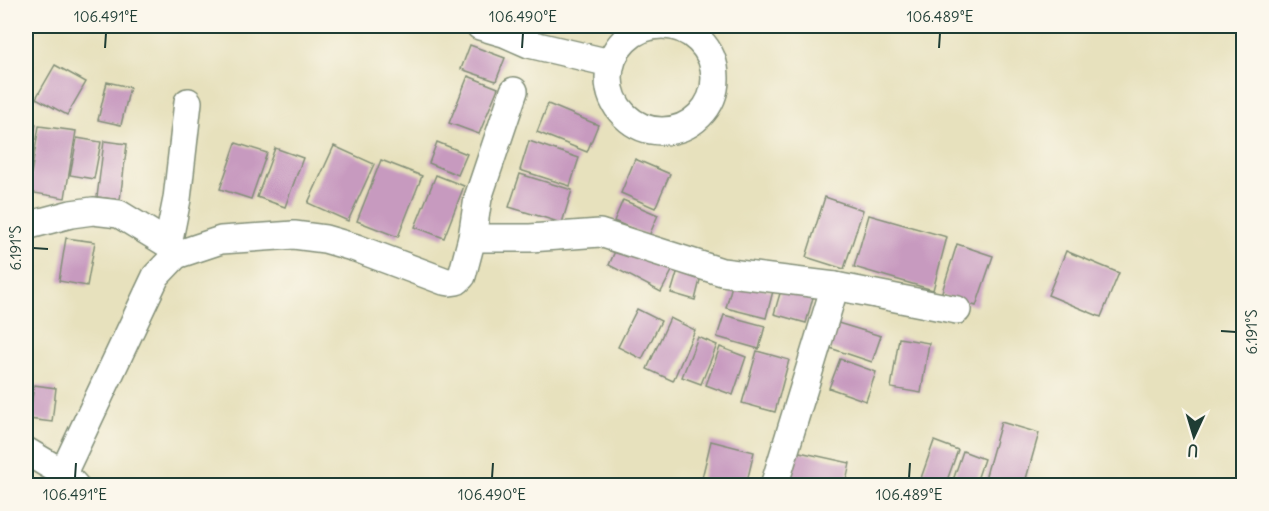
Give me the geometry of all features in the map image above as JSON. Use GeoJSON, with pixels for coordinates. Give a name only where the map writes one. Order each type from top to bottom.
{"type":"FeatureCollection","features":[{"type":"Feature","properties":{"kind":"street"},"geometry":{"type":"LineString","coordinates":[[480,26],[530,44],[610,63]]}},
{"type":"Feature","properties":{"kind":"street"},"geometry":{"type":"LineString","coordinates":[[651,26],[676,26],[691,33],[712,59],[715,76],[713,92],[706,108],[695,120],[680,128],[663,131],[646,129],[632,122],[619,110],[611,96],[608,79],[610,63],[628,31],[651,26]]}},
{"type":"Feature","properties":{"kind":"street"},"geometry":{"type":"LineString","coordinates":[[26,226],[71,214],[93,211],[119,214],[172,249],[221,240],[294,236],[325,239],[450,282],[462,276],[472,238],[478,198],[514,91]]}},
{"type":"Feature","properties":{"kind":"street"},"geometry":{"type":"LineString","coordinates":[[26,452],[69,479],[156,276],[172,249],[188,102]]}},
{"type":"Feature","properties":{"kind":"street"},"geometry":{"type":"LineString","coordinates":[[472,238],[530,238],[600,233],[722,272],[835,286],[957,310]]}},
{"type":"Feature","properties":{"kind":"street"},"geometry":{"type":"LineString","coordinates":[[774,486],[835,286]]}},
{"type":"Feature","properties":{"kind":"building"},"geometry":{"type":"Polygon","coordinates":[[[470,45],[505,58],[496,81],[461,69],[470,45]]]}},
{"type":"Feature","properties":{"kind":"building"},"geometry":{"type":"Polygon","coordinates":[[[55,65],[86,82],[67,115],[36,98],[55,65]]]}},
{"type":"Feature","properties":{"kind":"building"},"geometry":{"type":"Polygon","coordinates":[[[468,76],[498,88],[479,134],[449,123],[468,76]]]}},
{"type":"Feature","properties":{"kind":"building"},"geometry":{"type":"Polygon","coordinates":[[[107,82],[130,87],[121,125],[98,120],[107,82]]]}},
{"type":"Feature","properties":{"kind":"building"},"geometry":{"type":"Polygon","coordinates":[[[548,104],[598,125],[587,152],[537,132],[548,104]]]}},
{"type":"Feature","properties":{"kind":"building"},"geometry":{"type":"Polygon","coordinates":[[[26,122],[36,124],[29,154],[26,154],[26,122]]]}},
{"type":"Feature","properties":{"kind":"building"},"geometry":{"type":"Polygon","coordinates":[[[39,126],[76,131],[65,198],[28,192],[39,126]]]}},
{"type":"Feature","properties":{"kind":"building"},"geometry":{"type":"Polygon","coordinates":[[[77,138],[101,142],[94,179],[70,175],[77,138]]]}},
{"type":"Feature","properties":{"kind":"building"},"geometry":{"type":"Polygon","coordinates":[[[104,141],[127,144],[120,200],[97,197],[104,141]]]}},
{"type":"Feature","properties":{"kind":"building"},"geometry":{"type":"Polygon","coordinates":[[[529,141],[579,158],[570,186],[520,170],[529,141]]]}},
{"type":"Feature","properties":{"kind":"building"},"geometry":{"type":"Polygon","coordinates":[[[437,142],[467,154],[458,175],[429,163],[437,142]]]}},
{"type":"Feature","properties":{"kind":"building"},"geometry":{"type":"Polygon","coordinates":[[[236,143],[267,153],[251,199],[220,189],[236,143]]]}},
{"type":"Feature","properties":{"kind":"building"},"geometry":{"type":"Polygon","coordinates":[[[334,146],[374,164],[348,221],[308,203],[334,146]]]}},
{"type":"Feature","properties":{"kind":"building"},"geometry":{"type":"Polygon","coordinates":[[[275,148],[303,158],[285,207],[257,197],[275,148]]]}},
{"type":"Feature","properties":{"kind":"building"},"geometry":{"type":"Polygon","coordinates":[[[635,159],[670,174],[655,208],[621,193],[635,159]]]}},
{"type":"Feature","properties":{"kind":"building"},"geometry":{"type":"Polygon","coordinates":[[[381,160],[422,176],[398,237],[357,221],[381,160]]]}},
{"type":"Feature","properties":{"kind":"building"},"geometry":{"type":"Polygon","coordinates":[[[520,174],[572,190],[562,223],[509,207],[520,174]]]}},
{"type":"Feature","properties":{"kind":"building"},"geometry":{"type":"Polygon","coordinates":[[[436,175],[464,186],[444,238],[415,227],[436,175]]]}},
{"type":"Feature","properties":{"kind":"building"},"geometry":{"type":"Polygon","coordinates":[[[825,197],[863,210],[844,269],[806,257],[825,197]]]}},
{"type":"Feature","properties":{"kind":"building"},"geometry":{"type":"Polygon","coordinates":[[[623,200],[658,215],[649,236],[614,221],[623,200]]]}},
{"type":"Feature","properties":{"kind":"building"},"geometry":{"type":"Polygon","coordinates":[[[869,215],[947,237],[933,290],[854,267],[869,215]]]}},
{"type":"Feature","properties":{"kind":"building"},"geometry":{"type":"Polygon","coordinates":[[[66,238],[95,242],[87,286],[59,281],[66,238]]]}},
{"type":"Feature","properties":{"kind":"building"},"geometry":{"type":"Polygon","coordinates":[[[619,242],[673,269],[661,292],[609,265],[619,242]]]}},
{"type":"Feature","properties":{"kind":"building"},"geometry":{"type":"Polygon","coordinates":[[[957,244],[993,256],[976,306],[941,295],[957,244]]]}},
{"type":"Feature","properties":{"kind":"building"},"geometry":{"type":"Polygon","coordinates":[[[1066,251],[1119,273],[1101,317],[1048,295],[1066,251]]]}},
{"type":"Feature","properties":{"kind":"building"},"geometry":{"type":"Polygon","coordinates":[[[679,266],[702,272],[695,300],[671,293],[679,266]]]}},
{"type":"Feature","properties":{"kind":"building"},"geometry":{"type":"Polygon","coordinates":[[[733,281],[773,291],[766,318],[726,308],[733,281]]]}},
{"type":"Feature","properties":{"kind":"building"},"geometry":{"type":"Polygon","coordinates":[[[783,283],[815,290],[806,323],[774,314],[783,283]]]}},
{"type":"Feature","properties":{"kind":"building"},"geometry":{"type":"Polygon","coordinates":[[[637,309],[661,321],[642,359],[618,347],[637,309]]]}},
{"type":"Feature","properties":{"kind":"building"},"geometry":{"type":"Polygon","coordinates":[[[724,315],[765,326],[759,349],[717,337],[724,315]]]}},
{"type":"Feature","properties":{"kind":"building"},"geometry":{"type":"Polygon","coordinates":[[[670,318],[695,330],[673,381],[647,369],[670,318]]]}},
{"type":"Feature","properties":{"kind":"building"},"geometry":{"type":"Polygon","coordinates":[[[838,323],[881,336],[872,362],[830,348],[838,323]]]}},
{"type":"Feature","properties":{"kind":"building"},"geometry":{"type":"Polygon","coordinates":[[[698,337],[717,345],[701,384],[682,377],[698,337]]]}},
{"type":"Feature","properties":{"kind":"building"},"geometry":{"type":"Polygon","coordinates":[[[899,338],[929,343],[921,393],[891,388],[899,338]]]}},
{"type":"Feature","properties":{"kind":"building"},"geometry":{"type":"Polygon","coordinates":[[[720,347],[746,357],[733,395],[706,385],[720,347]]]}},
{"type":"Feature","properties":{"kind":"building"},"geometry":{"type":"Polygon","coordinates":[[[757,351],[789,360],[775,412],[742,403],[757,351]]]}},
{"type":"Feature","properties":{"kind":"building"},"geometry":{"type":"Polygon","coordinates":[[[840,359],[876,372],[866,401],[829,388],[840,359]]]}},
{"type":"Feature","properties":{"kind":"building"},"geometry":{"type":"Polygon","coordinates":[[[34,385],[56,388],[52,422],[29,419],[34,385]]]}},
{"type":"Feature","properties":{"kind":"building"},"geometry":{"type":"Polygon","coordinates":[[[1001,422],[1039,433],[1024,486],[983,486],[1001,422]]]}},
{"type":"Feature","properties":{"kind":"building"},"geometry":{"type":"Polygon","coordinates":[[[711,441],[754,452],[746,486],[717,486],[701,482],[711,441]]]}},
{"type":"Feature","properties":{"kind":"building"},"geometry":{"type":"Polygon","coordinates":[[[934,441],[958,450],[945,486],[921,478],[934,441]]]}},
{"type":"Feature","properties":{"kind":"building"},"geometry":{"type":"Polygon","coordinates":[[[795,451],[850,463],[845,486],[787,486],[795,451]]]}},
{"type":"Feature","properties":{"kind":"building"},"geometry":{"type":"Polygon","coordinates":[[[963,451],[984,459],[975,486],[951,486],[963,451]]]}}]}
